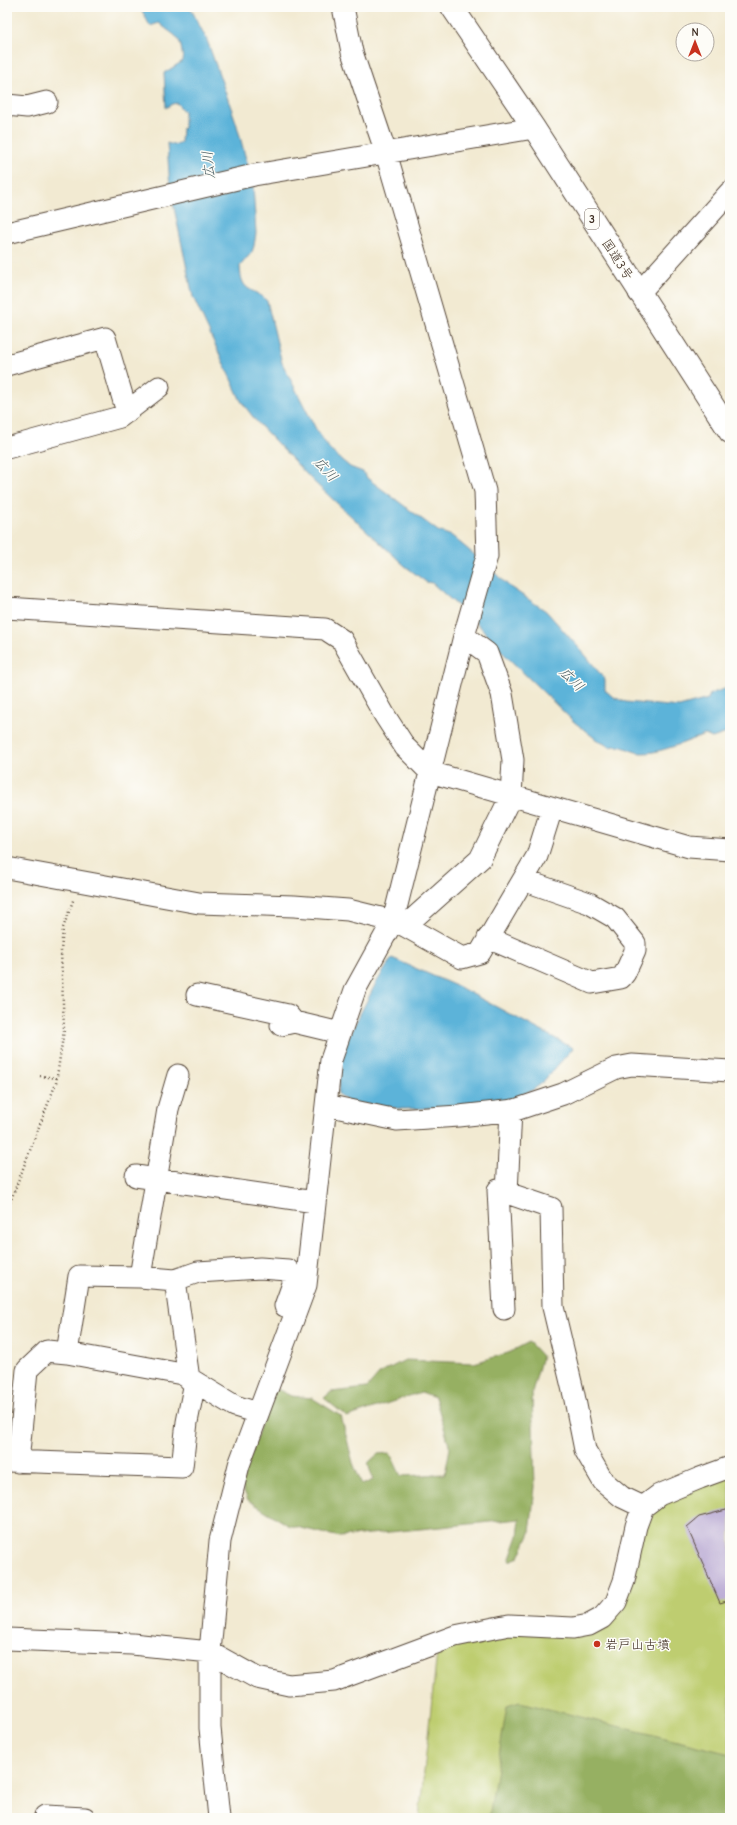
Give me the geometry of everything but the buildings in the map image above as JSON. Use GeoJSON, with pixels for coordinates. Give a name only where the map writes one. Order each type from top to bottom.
{"type":"FeatureCollection","features":[{"type":"Feature","properties":{"kind":"highway","name":"国道3号"},"geometry":{"type":"LineString","coordinates":[[452,7],[534,128],[730,432]]}},
{"type":"Feature","properties":{"kind":"street"},"geometry":{"type":"LineString","coordinates":[[343,7],[352,52],[386,153],[485,491],[487,556],[465,631],[430,772],[399,923]]}},
{"type":"Feature","properties":{"kind":"street"},"geometry":{"type":"LineString","coordinates":[[7,105],[27,107],[47,102]]}},
{"type":"Feature","properties":{"kind":"street"},"geometry":{"type":"LineString","coordinates":[[7,233],[254,175],[534,128]]}},
{"type":"Feature","properties":{"kind":"street"},"geometry":{"type":"LineString","coordinates":[[639,293],[730,192]]}},
{"type":"Feature","properties":{"kind":"street"},"geometry":{"type":"LineString","coordinates":[[7,365],[105,338],[127,412]]}},
{"type":"Feature","properties":{"kind":"street"},"geometry":{"type":"LineString","coordinates":[[7,448],[120,417],[159,387]]}},
{"type":"Feature","properties":{"kind":"street"},"geometry":{"type":"LineString","coordinates":[[7,608],[325,629],[342,640],[385,716],[405,746],[430,772],[689,847],[730,850]]}},
{"type":"Feature","properties":{"kind":"street"},"geometry":{"type":"LineString","coordinates":[[219,1818],[210,1728],[210,1652],[220,1541],[239,1465],[306,1285],[331,1060],[355,990],[399,923],[480,859],[511,796],[512,760],[502,694],[486,653],[465,631]]}},
{"type":"Feature","properties":{"kind":"street"},"geometry":{"type":"LineString","coordinates":[[7,868],[199,903],[294,906],[348,910],[399,923],[462,958],[480,953],[537,856],[552,808]]}},
{"type":"Feature","properties":{"kind":"street"},"geometry":{"type":"LineString","coordinates":[[488,938],[592,983],[621,978],[625,973],[635,951],[635,943],[615,918],[589,903],[523,880]]}},
{"type":"Feature","properties":{"kind":"street"},"geometry":{"type":"LineString","coordinates":[[197,995],[288,1015],[287,1024],[340,1033]]}},
{"type":"Feature","properties":{"kind":"street"},"geometry":{"type":"LineString","coordinates":[[326,1105],[396,1120],[511,1110],[563,1094],[616,1068],[632,1065],[730,1071]]}},
{"type":"Feature","properties":{"kind":"street"},"geometry":{"type":"LineString","coordinates":[[140,1277],[168,1109],[178,1075]]}},
{"type":"Feature","properties":{"kind":"street"},"geometry":{"type":"LineString","coordinates":[[507,1193],[511,1110]]}},
{"type":"Feature","properties":{"kind":"street"},"geometry":{"type":"LineString","coordinates":[[136,1176],[315,1202]]}},
{"type":"Feature","properties":{"kind":"street"},"geometry":{"type":"LineString","coordinates":[[504,1309],[498,1190],[551,1208],[553,1307],[574,1395],[585,1450],[602,1481],[622,1497],[643,1507]]}},
{"type":"Feature","properties":{"kind":"street"},"geometry":{"type":"LineString","coordinates":[[67,1353],[79,1276],[140,1277],[175,1280],[198,1272],[260,1268],[288,1270],[294,1281],[261,1380],[270,1382]]}},
{"type":"Feature","properties":{"kind":"street"},"geometry":{"type":"LineString","coordinates":[[175,1280],[192,1381],[182,1467],[13,1462],[27,1370],[47,1351],[67,1353],[182,1374],[192,1381],[235,1406],[258,1413]]}},
{"type":"Feature","properties":{"kind":"street"},"geometry":{"type":"LineString","coordinates":[[7,1638],[132,1644],[210,1652],[257,1678],[289,1685],[334,1681],[455,1636],[509,1625],[573,1628],[589,1625],[602,1618],[616,1602],[624,1581],[636,1526],[643,1507],[659,1495],[730,1467]]}},
{"type":"Feature","properties":{"kind":"street"},"geometry":{"type":"LineString","coordinates":[[45,1818],[45,1816],[85,1818]]}},
{"type":"Feature","properties":{"kind":"path"},"geometry":{"type":"LineString","coordinates":[[7,1210],[58,1078],[64,1030],[61,951],[63,928],[80,881]]}},
{"type":"Feature","properties":{"kind":"path"},"geometry":{"type":"LineString","coordinates":[[40,1076],[58,1078]]}},
{"type":"Feature","properties":{"kind":"green space"},"geometry":{"type":"Polygon","coordinates":[[[529,1342],[542,1356],[532,1393],[535,1487],[530,1533],[519,1557],[509,1561],[518,1536],[520,1519],[340,1537],[288,1525],[248,1500],[241,1485],[273,1387],[291,1396],[312,1398],[341,1416],[353,1463],[362,1485],[373,1480],[368,1463],[378,1454],[390,1453],[401,1476],[445,1474],[450,1448],[435,1397],[421,1392],[347,1417],[324,1398],[331,1392],[367,1388],[380,1373],[405,1360],[474,1363],[508,1353],[529,1342]]]}},
{"type":"Feature","properties":{"kind":"green space","name":"岩戸山古墳"},"geometry":{"type":"Polygon","coordinates":[[[730,1473],[730,1818],[419,1818],[437,1652],[496,1633],[599,1629],[649,1513],[660,1501],[730,1473]]]}},
{"type":"Feature","properties":{"kind":"green space"},"geometry":{"type":"Polygon","coordinates":[[[520,1702],[730,1754],[730,1818],[489,1818],[507,1706],[520,1702]]]}},
{"type":"Feature","properties":{"kind":"water","name":"広川"},"geometry":{"type":"Polygon","coordinates":[[[140,7],[190,7],[207,40],[236,122],[253,185],[256,233],[252,252],[240,266],[241,275],[245,285],[248,288],[262,296],[267,301],[282,363],[316,429],[331,451],[350,467],[363,472],[367,478],[438,531],[452,536],[510,587],[546,611],[587,657],[605,680],[605,690],[613,697],[626,702],[679,707],[708,699],[710,694],[730,687],[730,732],[712,738],[705,735],[682,744],[648,753],[641,753],[618,746],[610,747],[597,740],[573,721],[504,654],[476,622],[432,583],[426,582],[405,566],[313,481],[256,421],[241,401],[193,297],[170,189],[167,143],[174,145],[181,142],[182,129],[184,128],[184,112],[177,103],[166,108],[164,73],[183,61],[181,45],[177,38],[159,23],[150,26],[140,7]]]}},
{"type":"Feature","properties":{"kind":"water"},"geometry":{"type":"Polygon","coordinates":[[[392,958],[463,989],[573,1048],[541,1084],[531,1091],[504,1102],[474,1107],[403,1109],[348,1102],[338,1094],[341,1051],[376,983],[392,958]]]}},
{"type":"Feature","properties":{"kind":"place","name":"岩戸山古墳"},"geometry":{"type":"Point","coordinates":[597,1644]}}]}
